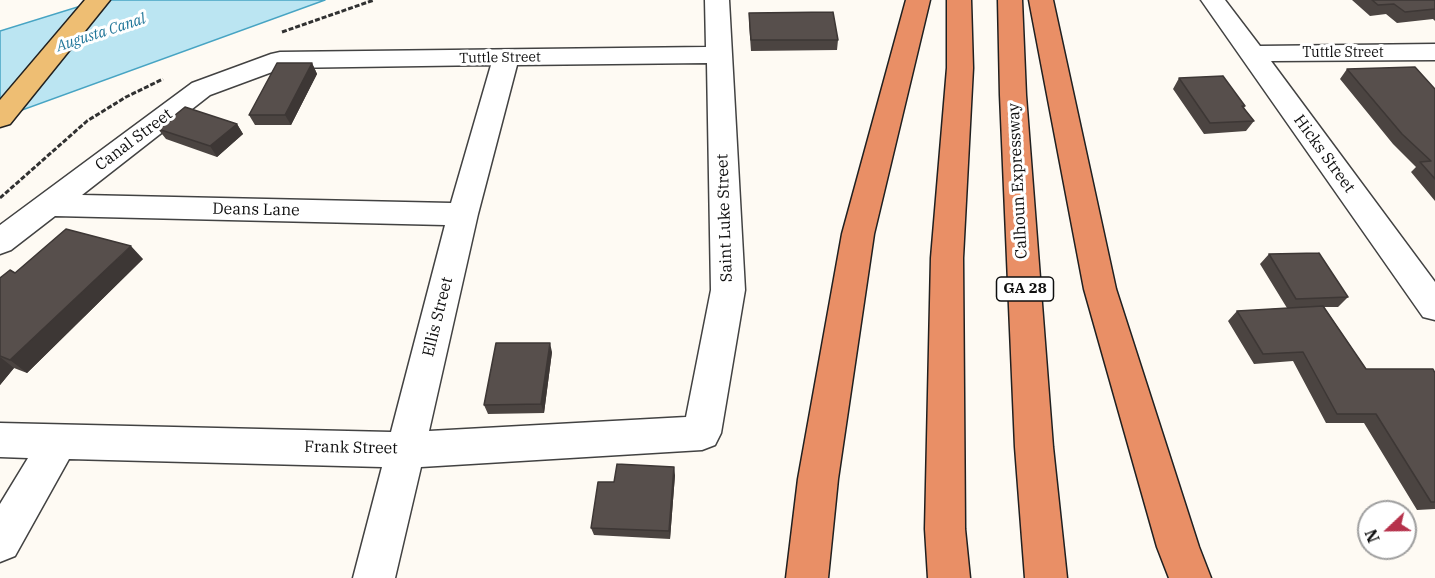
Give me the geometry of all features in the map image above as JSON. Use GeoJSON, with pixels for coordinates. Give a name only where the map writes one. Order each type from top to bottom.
{"type":"FeatureCollection","features":[{"type":"Feature","properties":{"kind":"highway"},"geometry":{"type":"LineString","coordinates":[[807,578],[818,479],[858,234],[918,0]]}},
{"type":"Feature","properties":{"kind":"highway"},"geometry":{"type":"LineString","coordinates":[[949,578],[945,529],[947,258],[960,68],[959,0]]}},
{"type":"Feature","properties":{"kind":"highway","name":"Calhoun Expressway"},"geometry":{"type":"LineString","coordinates":[[1010,0],[1013,95],[1034,447],[1046,578]]}},
{"type":"Feature","properties":{"kind":"highway"},"geometry":{"type":"LineString","coordinates":[[1041,0],[1100,289],[1178,547],[1190,578]]}},
{"type":"Feature","properties":{"kind":"main road"},"geometry":{"type":"LineString","coordinates":[[0,118],[98,0]]}},
{"type":"Feature","properties":{"kind":"street","name":"Saint Luke Street"},"geometry":{"type":"LineString","coordinates":[[702,433],[728,290],[717,0]]}},
{"type":"Feature","properties":{"kind":"street","name":"Hicks Street"},"geometry":{"type":"LineString","coordinates":[[1214,0],[1435,307]]}},
{"type":"Feature","properties":{"kind":"street","name":"Tuttle Street"},"geometry":{"type":"LineString","coordinates":[[1251,54],[1435,52]]}},
{"type":"Feature","properties":{"kind":"street","name":"Tuttle Street"},"geometry":{"type":"LineString","coordinates":[[280,60],[720,55]]}},
{"type":"Feature","properties":{"kind":"street","name":"Ellis Street"},"geometry":{"type":"LineString","coordinates":[[374,578],[463,214],[506,58]]}},
{"type":"Feature","properties":{"kind":"street","name":"Canal Street"},"geometry":{"type":"LineString","coordinates":[[0,242],[201,89],[280,60]]}},
{"type":"Feature","properties":{"kind":"street","name":"Deans Lane"},"geometry":{"type":"LineString","coordinates":[[50,205],[463,214]]}},
{"type":"Feature","properties":{"kind":"street","name":"Frank Street"},"geometry":{"type":"LineString","coordinates":[[0,440],[405,450],[702,433]]}},
{"type":"Feature","properties":{"kind":"street"},"geometry":{"type":"LineString","coordinates":[[0,542],[58,442]]}},
{"type":"Feature","properties":{"kind":"water","name":"Augusta Canal"},"geometry":{"type":"Polygon","coordinates":[[[100,0],[325,0],[0,118],[0,31],[100,0]]]}},
{"type":"Feature","properties":{"kind":"building"},"geometry":{"type":"Polygon","coordinates":[[[1372,0],[1435,0],[1435,9],[1405,12],[1394,4],[1378,5],[1372,0]]]}},
{"type":"Feature","properties":{"kind":"building"},"geometry":{"type":"Polygon","coordinates":[[[833,12],[838,40],[751,40],[749,13],[833,12]]]}},
{"type":"Feature","properties":{"kind":"building"},"geometry":{"type":"Polygon","coordinates":[[[277,63],[312,63],[285,115],[249,115],[277,63]]]}},
{"type":"Feature","properties":{"kind":"building"},"geometry":{"type":"Polygon","coordinates":[[[1415,67],[1435,89],[1435,179],[1420,162],[1431,161],[1402,134],[1347,69],[1415,67]]]}},
{"type":"Feature","properties":{"kind":"building"},"geometry":{"type":"Polygon","coordinates":[[[1223,76],[1254,121],[1210,123],[1179,78],[1223,76]]]}},
{"type":"Feature","properties":{"kind":"building"},"geometry":{"type":"Polygon","coordinates":[[[185,107],[237,124],[210,146],[158,129],[185,107]]]}},
{"type":"Feature","properties":{"kind":"building"},"geometry":{"type":"Polygon","coordinates":[[[66,229],[131,246],[10,360],[0,356],[0,278],[10,270],[15,273],[66,229]]]}},
{"type":"Feature","properties":{"kind":"building"},"geometry":{"type":"Polygon","coordinates":[[[1319,253],[1348,297],[1296,299],[1269,254],[1319,253]]]}},
{"type":"Feature","properties":{"kind":"building"},"geometry":{"type":"Polygon","coordinates":[[[1323,306],[1366,369],[1433,369],[1435,373],[1435,502],[1431,502],[1376,414],[1337,414],[1303,352],[1263,354],[1237,311],[1323,306]]]}},
{"type":"Feature","properties":{"kind":"building"},"geometry":{"type":"Polygon","coordinates":[[[496,343],[550,343],[541,404],[484,405],[496,343]]]}},
{"type":"Feature","properties":{"kind":"building"},"geometry":{"type":"Polygon","coordinates":[[[617,464],[674,467],[669,531],[591,528],[598,482],[614,482],[617,464]]]}}]}
